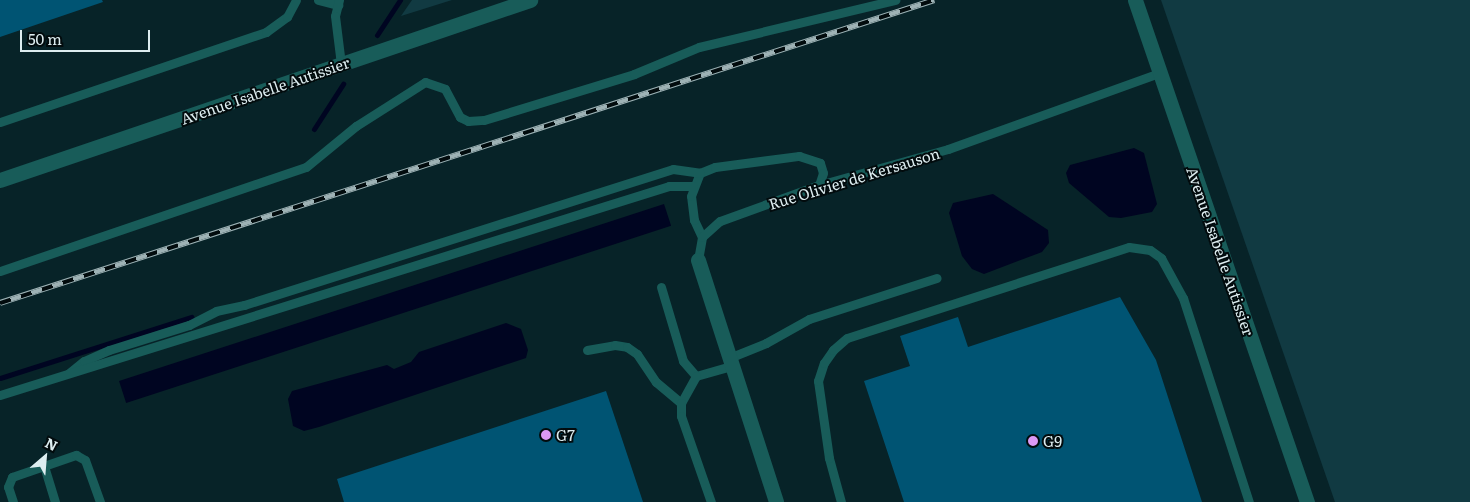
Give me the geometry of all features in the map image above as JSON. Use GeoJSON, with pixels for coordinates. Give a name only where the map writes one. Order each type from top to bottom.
{"type":"FeatureCollection","features":[{"type":"Feature","properties":{"kind":"street","name":"Avenue Isabelle Autissier"},"geometry":{"type":"LineString","coordinates":[[0,180],[530,0]]}},
{"type":"Feature","properties":{"kind":"street","name":"Avenue Isabelle Autissier"},"geometry":{"type":"LineString","coordinates":[[1135,0],[1307,502]]}},
{"type":"Feature","properties":{"kind":"street"},"geometry":{"type":"LineString","coordinates":[[698,260],[776,502]]}},
{"type":"Feature","properties":{"kind":"lane"},"geometry":{"type":"LineString","coordinates":[[0,122],[266,32],[287,17],[296,0]]}},
{"type":"Feature","properties":{"kind":"lane"},"geometry":{"type":"LineString","coordinates":[[318,0],[339,2],[335,16],[341,64]]}},
{"type":"Feature","properties":{"kind":"lane"},"geometry":{"type":"LineString","coordinates":[[0,271],[306,167],[356,126],[426,82],[444,89],[460,117],[468,121],[484,120],[634,74],[699,47],[895,0]]}},
{"type":"Feature","properties":{"kind":"lane","name":"Rue Olivier de Kersauson"},"geometry":{"type":"LineString","coordinates":[[702,237],[720,221],[819,185],[948,149],[1159,73]]}},
{"type":"Feature","properties":{"kind":"lane"},"geometry":{"type":"LineString","coordinates":[[64,377],[92,357],[189,325],[216,311],[252,303],[673,169],[700,173],[715,167],[799,156],[820,163],[823,173],[819,185]]}},
{"type":"Feature","properties":{"kind":"lane"},"geometry":{"type":"LineString","coordinates":[[698,260],[702,237],[694,220],[691,196],[693,186],[700,173]]}},
{"type":"Feature","properties":{"kind":"lane"},"geometry":{"type":"LineString","coordinates":[[0,395],[64,377],[669,186],[693,186]]}},
{"type":"Feature","properties":{"kind":"lane"},"geometry":{"type":"LineString","coordinates":[[841,502],[828,458],[818,381],[824,363],[833,350],[847,338],[1129,246],[1150,250],[1161,258],[1183,298],[1249,502]]}},
{"type":"Feature","properties":{"kind":"lane"},"geometry":{"type":"LineString","coordinates":[[711,502],[681,416],[681,403],[696,376],[731,362],[809,319],[938,278]]}},
{"type":"Feature","properties":{"kind":"lane"},"geometry":{"type":"LineString","coordinates":[[661,287],[683,361],[696,376]]}},
{"type":"Feature","properties":{"kind":"lane"},"geometry":{"type":"LineString","coordinates":[[587,350],[614,345],[627,347],[637,354],[656,382],[681,403]]}},
{"type":"Feature","properties":{"kind":"lane"},"geometry":{"type":"LineString","coordinates":[[13,502],[8,487],[12,477],[76,455],[85,460],[100,502]]}},
{"type":"Feature","properties":{"kind":"lane"},"geometry":{"type":"LineString","coordinates":[[44,466],[55,502]]}},
{"type":"Feature","properties":{"kind":"shaded area"},"geometry":{"type":"Polygon","coordinates":[[[412,0],[452,0],[401,16],[412,0]]]}},
{"type":"Feature","properties":{"kind":"shaded area"},"geometry":{"type":"Polygon","coordinates":[[[1161,0],[1470,0],[1470,502],[1335,502],[1161,0]]]}},
{"type":"Feature","properties":{"kind":"shaded area"},"geometry":{"type":"Polygon","coordinates":[[[1134,148],[1144,153],[1157,204],[1152,212],[1121,218],[1109,217],[1069,183],[1066,173],[1070,165],[1134,148]]]}},
{"type":"Feature","properties":{"kind":"shaded area"},"geometry":{"type":"Polygon","coordinates":[[[993,194],[1048,230],[1049,243],[1042,252],[984,274],[972,269],[962,256],[949,213],[953,203],[993,194]]]}},
{"type":"Feature","properties":{"kind":"shaded area"},"geometry":{"type":"Polygon","coordinates":[[[664,204],[671,226],[126,403],[119,381],[664,204]]]}},
{"type":"Feature","properties":{"kind":"shaded area"},"geometry":{"type":"Polygon","coordinates":[[[506,323],[521,329],[528,350],[526,358],[319,427],[304,431],[293,426],[288,399],[292,391],[387,365],[394,369],[411,362],[419,352],[506,323]]]}},
{"type":"Feature","properties":{"kind":"building"},"geometry":{"type":"Polygon","coordinates":[[[0,0],[102,0],[103,2],[0,37],[0,0]]]}},
{"type":"Feature","properties":{"kind":"building","name":"G9"},"geometry":{"type":"Polygon","coordinates":[[[1120,297],[1156,360],[1202,502],[904,502],[864,381],[910,366],[900,336],[958,317],[968,347],[1120,297]]]}},
{"type":"Feature","properties":{"kind":"building","name":"G7"},"geometry":{"type":"Polygon","coordinates":[[[606,391],[643,502],[344,502],[337,479],[606,391]]]}},
{"type":"Feature","properties":{"kind":"waterway"},"geometry":{"type":"LineString","coordinates":[[377,35],[400,0]]}},
{"type":"Feature","properties":{"kind":"waterway"},"geometry":{"type":"LineString","coordinates":[[314,129],[343,84]]}},
{"type":"Feature","properties":{"kind":"waterway"},"geometry":{"type":"LineString","coordinates":[[0,378],[191,317]]}},
{"type":"Feature","properties":{"kind":"railway"},"geometry":{"type":"LineString","coordinates":[[0,303],[934,0]]}},
{"type":"Feature","properties":{"kind":"place","name":"G7"},"geometry":{"type":"Point","coordinates":[546,435]}},
{"type":"Feature","properties":{"kind":"place","name":"G9"},"geometry":{"type":"Point","coordinates":[1033,441]}}]}
